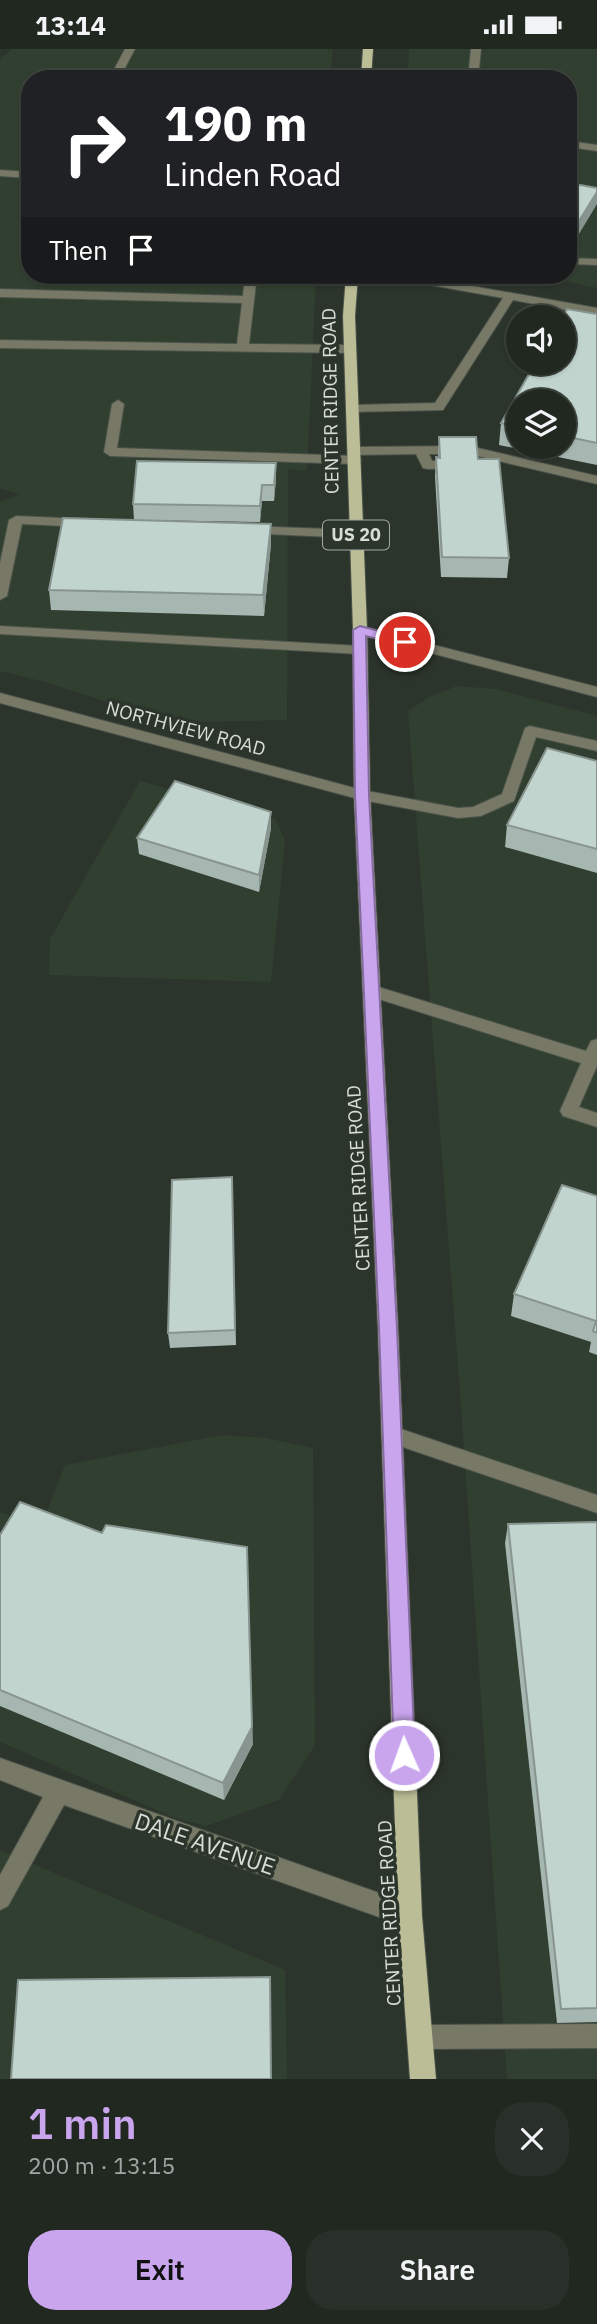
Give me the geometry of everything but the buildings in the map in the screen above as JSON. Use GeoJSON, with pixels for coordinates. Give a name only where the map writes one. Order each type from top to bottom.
{"type":"FeatureCollection","features":[{"type":"Feature","properties":{"kind":"main road"},"geometry":{"type":"LineString","coordinates":[[367,70],[368,49]]}},
{"type":"Feature","properties":{"kind":"main road","name":"CENTER RIDGE ROAD"},"geometry":{"type":"LineString","coordinates":[[352,284],[350,349],[360,630],[362,795],[392,1435],[410,1916],[423,2079]]}},
{"type":"Feature","properties":{"kind":"street"},"geometry":{"type":"LineString","coordinates":[[119,70],[130,49]]}},
{"type":"Feature","properties":{"kind":"street"},"geometry":{"type":"LineString","coordinates":[[474,70],[475,49]]}},
{"type":"Feature","properties":{"kind":"street"},"geometry":{"type":"LineString","coordinates":[[577,144],[597,148]]}},
{"type":"Feature","properties":{"kind":"street"},"geometry":{"type":"LineString","coordinates":[[0,173],[21,174]]}},
{"type":"Feature","properties":{"kind":"street"},"geometry":{"type":"LineString","coordinates":[[577,261],[597,262]]}},
{"type":"Feature","properties":{"kind":"street"},"geometry":{"type":"LineString","coordinates":[[243,348],[250,284]]}},
{"type":"Feature","properties":{"kind":"street"},"geometry":{"type":"LineString","coordinates":[[443,284],[597,312]]}},
{"type":"Feature","properties":{"kind":"street"},"geometry":{"type":"LineString","coordinates":[[0,293],[248,300]]}},
{"type":"Feature","properties":{"kind":"street"},"geometry":{"type":"LineString","coordinates":[[352,409],[439,407],[510,296]]}},
{"type":"Feature","properties":{"kind":"street"},"geometry":{"type":"LineString","coordinates":[[0,344],[350,349]]}},
{"type":"Feature","properties":{"kind":"street"},"geometry":{"type":"LineString","coordinates":[[118,404],[110,452],[354,456],[420,450],[428,465],[526,464],[597,480]]}},
{"type":"Feature","properties":{"kind":"street"},"geometry":{"type":"LineString","coordinates":[[0,596],[16,520],[96,523]]}},
{"type":"Feature","properties":{"kind":"street"},"geometry":{"type":"LineString","coordinates":[[229,529],[356,534]]}},
{"type":"Feature","properties":{"kind":"street"},"geometry":{"type":"LineString","coordinates":[[0,630],[360,650]]}},
{"type":"Feature","properties":{"kind":"street"},"geometry":{"type":"LineString","coordinates":[[360,630],[597,692]]}},
{"type":"Feature","properties":{"kind":"street","name":"NORTHVIEW ROAD"},"geometry":{"type":"LineString","coordinates":[[0,698],[362,795],[458,813],[475,812],[509,797],[530,731],[597,746]]}},
{"type":"Feature","properties":{"kind":"street"},"geometry":{"type":"LineString","coordinates":[[372,991],[594,1053],[569,1111],[597,1120]]}},
{"type":"Feature","properties":{"kind":"street"},"geometry":{"type":"LineString","coordinates":[[392,1435],[597,1504]]}},
{"type":"Feature","properties":{"kind":"street","name":"DALE AVENUE"},"geometry":{"type":"LineString","coordinates":[[0,1769],[59,1793],[410,1916]]}},
{"type":"Feature","properties":{"kind":"street"},"geometry":{"type":"LineString","coordinates":[[0,1898],[59,1793]]}},
{"type":"Feature","properties":{"kind":"street"},"geometry":{"type":"LineString","coordinates":[[419,2036],[597,2036]]}},
{"type":"Feature","properties":{"kind":"shaded area"},"geometry":{"type":"Polygon","coordinates":[[[12,49],[333,49],[331,70],[21,70],[21,284],[316,284],[307,471],[288,469],[287,720],[194,722],[110,703],[0,671],[0,502],[20,494],[0,489],[0,60],[12,49]]]}},
{"type":"Feature","properties":{"kind":"shaded area"},"geometry":{"type":"Polygon","coordinates":[[[409,49],[597,49],[597,288],[577,284],[577,70],[408,70],[409,49]]]}},
{"type":"Feature","properties":{"kind":"shaded area"},"geometry":{"type":"Polygon","coordinates":[[[457,686],[496,689],[597,716],[597,2079],[507,2079],[461,1406],[408,711],[429,697],[457,686]]]}},
{"type":"Feature","properties":{"kind":"shaded area"},"geometry":{"type":"Polygon","coordinates":[[[140,781],[275,819],[285,840],[271,982],[49,975],[50,939],[140,781]]]}},
{"type":"Feature","properties":{"kind":"shaded area"},"geometry":{"type":"Polygon","coordinates":[[[222,1435],[265,1438],[313,1448],[315,1745],[279,1800],[206,1826],[175,1818],[0,1742],[0,1512],[41,1527],[65,1465],[222,1435]]]}},
{"type":"Feature","properties":{"kind":"shaded area"},"geometry":{"type":"Polygon","coordinates":[[[0,1850],[285,1970],[287,2079],[0,2079],[0,1850]]]}},
{"type":"Feature","properties":{"kind":"route"},"geometry":{"type":"LineString","coordinates":[[404,1755],[388,1328],[362,795],[360,630],[405,642]]}}]}
